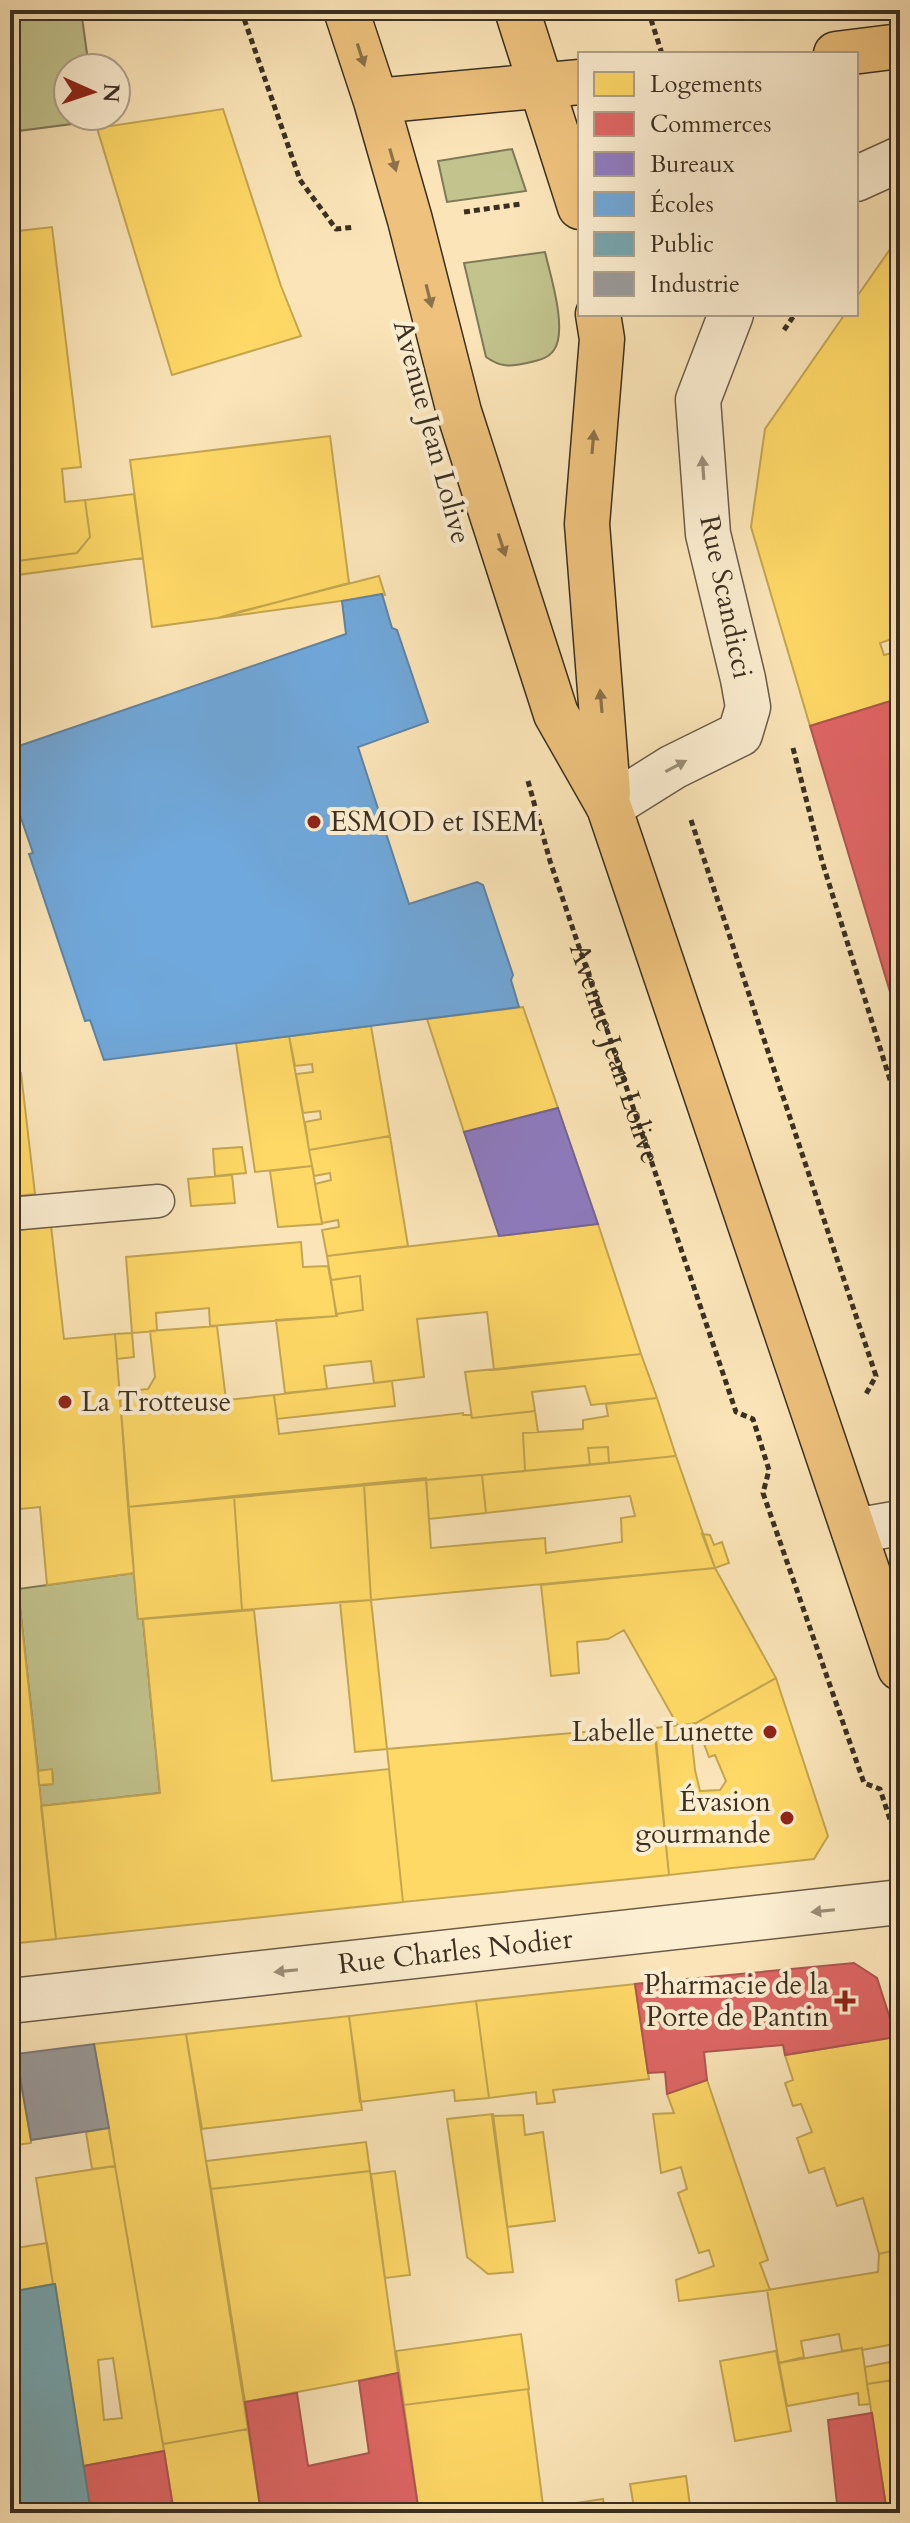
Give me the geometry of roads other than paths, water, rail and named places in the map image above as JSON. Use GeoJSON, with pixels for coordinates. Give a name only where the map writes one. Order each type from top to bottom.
{"type":"FeatureCollection","features":[{"type":"Feature","properties":{"kind":"main road","name":"Avenue Jean Lolive"},"geometry":{"type":"LineString","coordinates":[[346,10],[410,220],[459,412],[556,714],[609,807],[900,1668]]}},
{"type":"Feature","properties":{"kind":"main road"},"geometry":{"type":"LineString","coordinates":[[517,10],[561,84],[578,201]]}},
{"type":"Feature","properties":{"kind":"main road"},"geometry":{"type":"LineString","coordinates":[[852,52],[900,46]]}},
{"type":"Feature","properties":{"kind":"main road"},"geometry":{"type":"LineString","coordinates":[[376,101],[561,84]]}},
{"type":"Feature","properties":{"kind":"main road","name":"Avenue Jean Lolive"},"geometry":{"type":"LineString","coordinates":[[598,316],[602,339],[587,524],[609,807]]}},
{"type":"Feature","properties":{"kind":"street"},"geometry":{"type":"LineString","coordinates":[[858,178],[900,159]]}},
{"type":"Feature","properties":{"kind":"street","name":"Rue Scandicci"},"geometry":{"type":"LineString","coordinates":[[609,807],[673,767],[740,734],[748,707],[708,534],[698,400],[730,316]]}},
{"type":"Feature","properties":{"kind":"street"},"geometry":{"type":"LineString","coordinates":[[854,1531],[900,1523]]}},
{"type":"Feature","properties":{"kind":"street","name":"Rue Charles Nodier"},"geometry":{"type":"LineString","coordinates":[[10,2001],[900,1902]]}},
{"type":"Feature","properties":{"kind":"lane"},"geometry":{"type":"LineString","coordinates":[[10,1214],[158,1201]]}},
{"type":"Feature","properties":{"kind":"place","name":"ESMOD et ISEM"},"geometry":{"type":"Point","coordinates":[314,822]}},
{"type":"Feature","properties":{"kind":"place","name":"La Trotteuse"},"geometry":{"type":"Point","coordinates":[65,1402]}},
{"type":"Feature","properties":{"kind":"place","name":"Labelle Lunette"},"geometry":{"type":"Point","coordinates":[770,1732]}},
{"type":"Feature","properties":{"kind":"place","name":"Évasion gourmande"},"geometry":{"type":"Point","coordinates":[787,1818]}},
{"type":"Feature","properties":{"kind":"place","name":"Pharmacie de la Porte de Pantin"},"geometry":{"type":"Point","coordinates":[845,2001]}}]}
